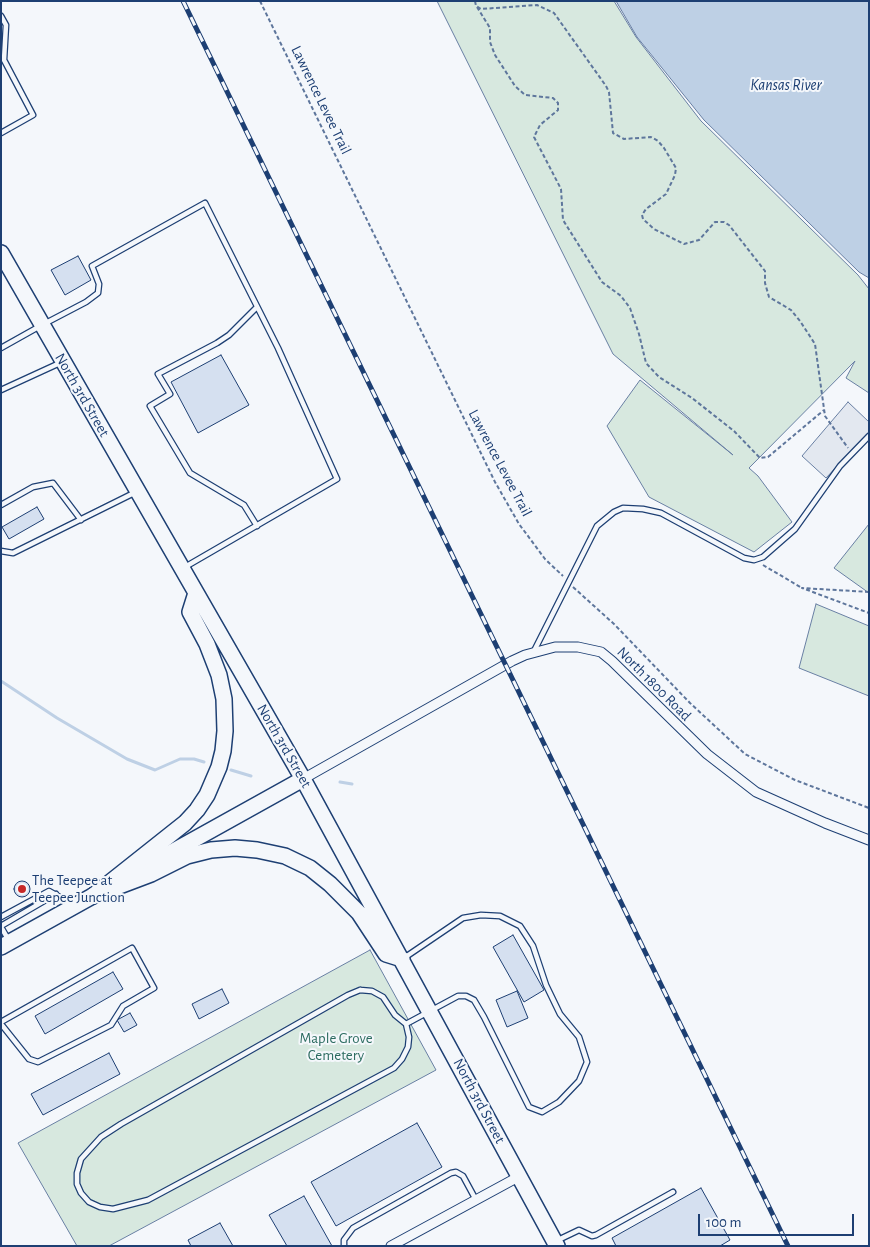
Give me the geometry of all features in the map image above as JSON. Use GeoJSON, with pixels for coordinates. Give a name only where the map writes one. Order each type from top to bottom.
{"type":"FeatureCollection","features":[{"type":"Feature","properties":{"kind":"main road","name":"North 3rd Street"},"geometry":{"type":"LineString","coordinates":[[1,253],[303,779],[556,1244]]}},
{"type":"Feature","properties":{"kind":"main road"},"geometry":{"type":"LineString","coordinates":[[93,896],[185,823],[207,795],[219,767],[224,751],[224,699],[219,674],[207,644],[190,612],[196,593]]}},
{"type":"Feature","properties":{"kind":"main road"},"geometry":{"type":"LineString","coordinates":[[6,944],[303,779]]}},
{"type":"Feature","properties":{"kind":"main road"},"geometry":{"type":"LineString","coordinates":[[93,896],[195,854],[211,850],[235,848],[257,850],[285,856],[310,868],[330,884],[359,914],[386,954],[402,959]]}},
{"type":"Feature","properties":{"kind":"street","name":"North 1800 Road"},"geometry":{"type":"LineString","coordinates":[[303,779],[506,664],[556,647],[578,646],[602,652],[707,754],[756,792],[825,823],[869,840]]}},
{"type":"Feature","properties":{"kind":"street"},"geometry":{"type":"LineString","coordinates":[[391,1246],[520,1176]]}},
{"type":"Feature","properties":{"kind":"lane"},"geometry":{"type":"LineString","coordinates":[[1,16],[6,26],[4,60],[33,116],[1,133]]}},
{"type":"Feature","properties":{"kind":"lane"},"geometry":{"type":"LineString","coordinates":[[1,348],[86,302],[98,293],[99,284],[92,266],[205,203],[278,348],[337,479],[182,569]]}},
{"type":"Feature","properties":{"kind":"lane"},"geometry":{"type":"LineString","coordinates":[[256,526],[244,505],[190,473],[150,406],[170,394],[158,374],[229,335],[257,308]]}},
{"type":"Feature","properties":{"kind":"lane"},"geometry":{"type":"LineString","coordinates":[[1,390],[63,362]]}},
{"type":"Feature","properties":{"kind":"lane"},"geometry":{"type":"LineString","coordinates":[[534,653],[597,526],[614,512],[624,508],[644,509],[661,513],[744,558],[754,560],[763,556],[795,529],[824,486],[869,436]]}},
{"type":"Feature","properties":{"kind":"lane"},"geometry":{"type":"LineString","coordinates":[[1,505],[33,487],[53,483],[81,520]]}},
{"type":"Feature","properties":{"kind":"lane"},"geometry":{"type":"LineString","coordinates":[[1,551],[13,552],[138,491]]}},
{"type":"Feature","properties":{"kind":"lane"},"geometry":{"type":"LineString","coordinates":[[1,917],[49,891],[76,906]]}},
{"type":"Feature","properties":{"kind":"lane"},"geometry":{"type":"LineString","coordinates":[[6,944],[1,926],[56,894]]}},
{"type":"Feature","properties":{"kind":"lane"},"geometry":{"type":"LineString","coordinates":[[402,959],[463,918],[480,915],[500,916],[520,926],[534,946],[546,985],[560,1014],[579,1037],[587,1062],[579,1081],[559,1102],[542,1112],[528,1106],[474,1000],[466,996],[458,996],[406,1024]]}},
{"type":"Feature","properties":{"kind":"lane"},"geometry":{"type":"LineString","coordinates":[[132,948],[154,988],[123,1006],[111,1026],[38,1062],[30,1059],[1,1023],[132,948]]}},
{"type":"Feature","properties":{"kind":"lane"},"geometry":{"type":"LineString","coordinates":[[360,990],[372,991],[382,997],[395,1014],[406,1024],[408,1029],[408,1047],[402,1060],[394,1068],[172,1188],[148,1200],[113,1209],[100,1207],[89,1202],[81,1193],[77,1184],[77,1173],[81,1160],[102,1138],[130,1119],[348,995],[360,990]]}},
{"type":"Feature","properties":{"kind":"lane"},"geometry":{"type":"LineString","coordinates":[[344,1246],[344,1240],[354,1228],[451,1173],[456,1172],[463,1176],[476,1200]]}},
{"type":"Feature","properties":{"kind":"lane"},"geometry":{"type":"LineString","coordinates":[[556,1244],[579,1230],[592,1236],[596,1235],[674,1192]]}},
{"type":"Feature","properties":{"kind":"path","name":"Lawrence Levee Trail"},"geometry":{"type":"LineString","coordinates":[[260,1],[495,482],[519,524],[545,559],[614,624],[690,704],[745,754],[796,780],[869,808]]}},
{"type":"Feature","properties":{"kind":"path"},"geometry":{"type":"LineString","coordinates":[[474,1],[490,28],[490,42],[494,55],[515,86],[525,95],[552,98],[558,103],[558,110],[540,126],[534,136],[561,189],[563,220],[602,282],[620,296],[630,308],[646,363],[658,378],[692,398],[734,431],[760,458],[768,457],[824,410]]}},
{"type":"Feature","properties":{"kind":"path"},"geometry":{"type":"LineString","coordinates":[[476,6],[481,10],[537,5],[554,13],[609,92],[613,133],[624,139],[651,137],[658,141],[676,168],[675,175],[666,194],[646,209],[642,215],[643,219],[654,229],[684,244],[700,240],[715,222],[724,222],[730,226],[765,271],[765,283],[769,297],[791,310],[814,344],[825,416],[852,454]]}},
{"type":"Feature","properties":{"kind":"path"},"geometry":{"type":"LineString","coordinates":[[754,560],[802,588],[869,613]]}},
{"type":"Feature","properties":{"kind":"path"},"geometry":{"type":"LineString","coordinates":[[802,588],[869,592]]}},
{"type":"Feature","properties":{"kind":"green space"},"geometry":{"type":"Polygon","coordinates":[[[437,1],[614,1],[636,37],[701,121],[858,275],[869,289],[869,393],[846,378],[855,361],[749,468],[758,476],[792,522],[754,552],[649,497],[607,426],[640,380],[733,455],[613,354],[437,1]]]}},
{"type":"Feature","properties":{"kind":"green space"},"geometry":{"type":"Polygon","coordinates":[[[869,524],[869,593],[834,568],[869,524]]]}},
{"type":"Feature","properties":{"kind":"green space"},"geometry":{"type":"Polygon","coordinates":[[[816,604],[869,626],[869,696],[799,668],[816,604]]]}},
{"type":"Feature","properties":{"kind":"green space","name":"Maple Grove Cemetery"},"geometry":{"type":"Polygon","coordinates":[[[370,950],[436,1070],[109,1246],[77,1246],[18,1143],[370,950]]]}},
{"type":"Feature","properties":{"kind":"shaded area"},"geometry":{"type":"Polygon","coordinates":[[[848,402],[869,422],[869,432],[826,478],[802,456],[848,402]]]}},
{"type":"Feature","properties":{"kind":"water","name":"Kansas River"},"geometry":{"type":"Polygon","coordinates":[[[616,1],[869,1],[869,278],[859,272],[704,120],[637,37],[616,1]]]}},
{"type":"Feature","properties":{"kind":"building"},"geometry":{"type":"Polygon","coordinates":[[[78,256],[91,280],[65,295],[51,270],[78,256]]]}},
{"type":"Feature","properties":{"kind":"building"},"geometry":{"type":"Polygon","coordinates":[[[221,355],[249,405],[198,433],[171,382],[221,355]]]}},
{"type":"Feature","properties":{"kind":"building"},"geometry":{"type":"Polygon","coordinates":[[[37,507],[44,519],[9,539],[2,527],[37,507]]]}},
{"type":"Feature","properties":{"kind":"building","name":"The Teepee at Teepee Junction"},"geometry":{"type":"Polygon","coordinates":[[[22,881],[28,883],[30,889],[28,895],[22,897],[16,895],[14,889],[16,883],[22,881]]]}},
{"type":"Feature","properties":{"kind":"building"},"geometry":{"type":"Polygon","coordinates":[[[513,935],[544,990],[524,1002],[493,947],[513,935]]]}},
{"type":"Feature","properties":{"kind":"building"},"geometry":{"type":"Polygon","coordinates":[[[113,972],[123,989],[45,1034],[35,1016],[113,972]]]}},
{"type":"Feature","properties":{"kind":"building"},"geometry":{"type":"Polygon","coordinates":[[[222,989],[229,1003],[199,1019],[192,1004],[222,989]]]}},
{"type":"Feature","properties":{"kind":"building"},"geometry":{"type":"Polygon","coordinates":[[[517,991],[528,1018],[507,1027],[496,1000],[517,991]]]}},
{"type":"Feature","properties":{"kind":"building"},"geometry":{"type":"Polygon","coordinates":[[[130,1013],[137,1025],[124,1032],[117,1020],[130,1013]]]}},
{"type":"Feature","properties":{"kind":"building"},"geometry":{"type":"Polygon","coordinates":[[[109,1053],[120,1074],[43,1115],[31,1094],[109,1053]]]}},
{"type":"Feature","properties":{"kind":"building"},"geometry":{"type":"Polygon","coordinates":[[[417,1123],[442,1167],[336,1226],[311,1182],[417,1123]]]}},
{"type":"Feature","properties":{"kind":"building"},"geometry":{"type":"Polygon","coordinates":[[[701,1188],[730,1240],[720,1246],[616,1246],[612,1238],[701,1188]]]}},
{"type":"Feature","properties":{"kind":"building"},"geometry":{"type":"Polygon","coordinates":[[[304,1196],[332,1246],[287,1246],[269,1215],[304,1196]]]}},
{"type":"Feature","properties":{"kind":"building"},"geometry":{"type":"Polygon","coordinates":[[[220,1223],[233,1246],[191,1246],[188,1240],[220,1223]]]}},
{"type":"Feature","properties":{"kind":"waterway"},"geometry":{"type":"LineString","coordinates":[[1,681],[57,718],[127,759],[155,770],[180,759],[194,759],[204,762]]}},
{"type":"Feature","properties":{"kind":"waterway"},"geometry":{"type":"LineString","coordinates":[[231,770],[251,776]]}},
{"type":"Feature","properties":{"kind":"waterway"},"geometry":{"type":"LineString","coordinates":[[340,782],[352,784]]}},
{"type":"Feature","properties":{"kind":"railway"},"geometry":{"type":"LineString","coordinates":[[183,1],[788,1246]]}},
{"type":"Feature","properties":{"kind":"place","name":"The Teepee at Teepee Junction"},"geometry":{"type":"Point","coordinates":[22,889]}}]}
